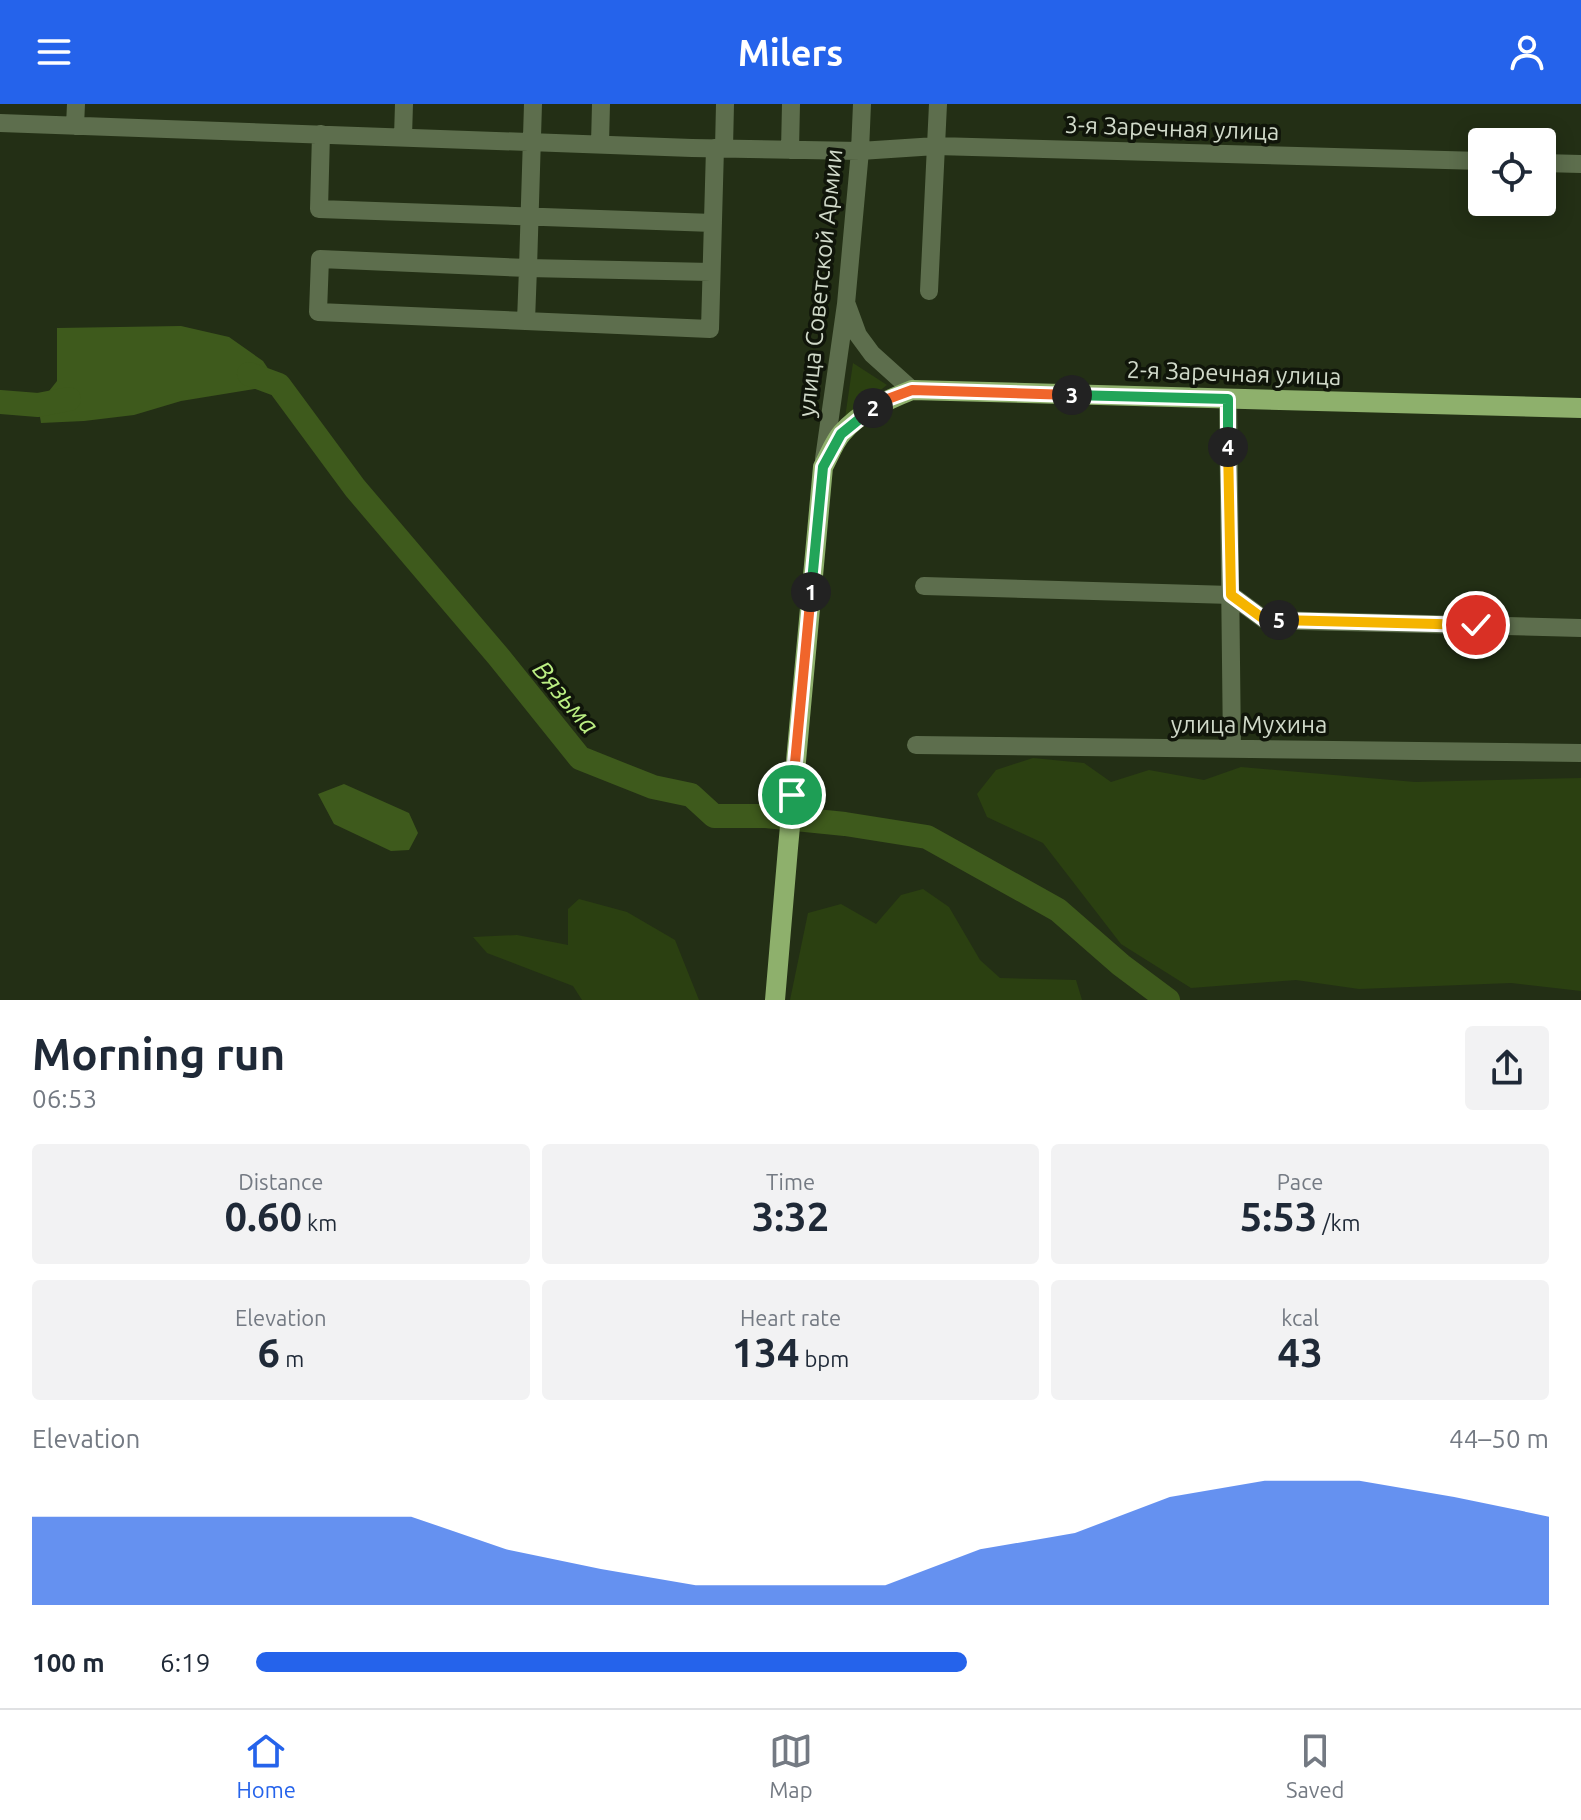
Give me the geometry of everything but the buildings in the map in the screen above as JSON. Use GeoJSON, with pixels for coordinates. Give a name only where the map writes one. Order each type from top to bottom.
{"type":"FeatureCollection","features":[{"type":"Feature","properties":{"kind":"main road","name":"2-я Заречная улица"},"geometry":{"type":"LineString","coordinates":[[823,467],[841,434],[885,400],[912,390],[1581,408]]}},
{"type":"Feature","properties":{"kind":"main road"},"geometry":{"type":"LineString","coordinates":[[775,1000],[823,467]]}},
{"type":"Feature","properties":{"kind":"street"},"geometry":{"type":"LineString","coordinates":[[75,126],[76,104]]}},
{"type":"Feature","properties":{"kind":"street"},"geometry":{"type":"LineString","coordinates":[[403,137],[404,104]]}},
{"type":"Feature","properties":{"kind":"street"},"geometry":{"type":"LineString","coordinates":[[526,321],[533,104]]}},
{"type":"Feature","properties":{"kind":"street"},"geometry":{"type":"LineString","coordinates":[[600,144],[601,104]]}},
{"type":"Feature","properties":{"kind":"street"},"geometry":{"type":"LineString","coordinates":[[711,272],[320,259],[318,312],[710,329],[713,223],[725,104]]}},
{"type":"Feature","properties":{"kind":"street"},"geometry":{"type":"LineString","coordinates":[[790,150],[791,104]]}},
{"type":"Feature","properties":{"kind":"street","name":"улица Советской Армии"},"geometry":{"type":"LineString","coordinates":[[823,467],[846,304],[862,104]]}},
{"type":"Feature","properties":{"kind":"street"},"geometry":{"type":"LineString","coordinates":[[929,291],[938,104]]}},
{"type":"Feature","properties":{"kind":"street","name":"3-я Заречная улица"},"geometry":{"type":"LineString","coordinates":[[0,123],[790,150],[860,151],[936,146],[1468,161]]}},
{"type":"Feature","properties":{"kind":"street"},"geometry":{"type":"LineString","coordinates":[[321,134],[319,209],[713,223]]}},
{"type":"Feature","properties":{"kind":"street"},"geometry":{"type":"LineString","coordinates":[[1556,163],[1581,164]]}},
{"type":"Feature","properties":{"kind":"street"},"geometry":{"type":"LineString","coordinates":[[846,304],[858,335],[872,354],[912,390]]}},
{"type":"Feature","properties":{"kind":"street"},"geometry":{"type":"LineString","coordinates":[[1228,399],[1232,749]]}},
{"type":"Feature","properties":{"kind":"street"},"geometry":{"type":"LineString","coordinates":[[924,586],[1231,595],[1265,620],[1581,628]]}},
{"type":"Feature","properties":{"kind":"street","name":"улица Мухина"},"geometry":{"type":"LineString","coordinates":[[916,745],[1581,753]]}},
{"type":"Feature","properties":{"kind":"shaded area"},"geometry":{"type":"Polygon","coordinates":[[[181,326],[229,337],[263,361],[279,385],[181,401],[134,415],[41,423],[38,405],[57,381],[57,328],[181,326]]]}},
{"type":"Feature","properties":{"kind":"shaded area"},"geometry":{"type":"Polygon","coordinates":[[[853,363],[887,385],[845,418],[853,363]]]}},
{"type":"Feature","properties":{"kind":"shaded area"},"geometry":{"type":"Polygon","coordinates":[[[1033,758],[1084,763],[1111,782],[1149,770],[1204,780],[1241,767],[1415,782],[1581,778],[1581,991],[1511,983],[1359,989],[1296,980],[1191,988],[1121,944],[1043,843],[987,817],[977,794],[996,770],[1033,758]]]}},
{"type":"Feature","properties":{"kind":"shaded area"},"geometry":{"type":"Polygon","coordinates":[[[344,784],[409,813],[418,833],[409,850],[391,851],[334,824],[318,794],[344,784]]]}},
{"type":"Feature","properties":{"kind":"shaded area"},"geometry":{"type":"Polygon","coordinates":[[[923,889],[949,907],[980,960],[1000,978],[1076,980],[1082,1000],[790,1000],[808,913],[841,904],[876,924],[901,895],[923,889]]]}},
{"type":"Feature","properties":{"kind":"shaded area"},"geometry":{"type":"Polygon","coordinates":[[[579,899],[627,912],[675,940],[699,1000],[582,1000],[573,986],[487,953],[473,937],[517,935],[568,945],[568,909],[579,899]]]}},
{"type":"Feature","properties":{"kind":"waterway","name":"Вязьма"},"geometry":{"type":"LineString","coordinates":[[249,374],[279,385],[355,488],[580,758],[653,787],[691,795],[714,816],[766,816],[927,837],[1058,910],[1121,965],[1168,1000]]}},
{"type":"Feature","properties":{"kind":"waterway","name":"Вязьма"},"geometry":{"type":"LineString","coordinates":[[0,402],[38,405],[69,399]]}},
{"type":"Feature","properties":{"kind":"route"},"geometry":{"type":"LineString","coordinates":[[792,795],[823,467],[841,434],[885,400],[912,390],[1228,399],[1231,595],[1265,620],[1476,625]]}}]}
